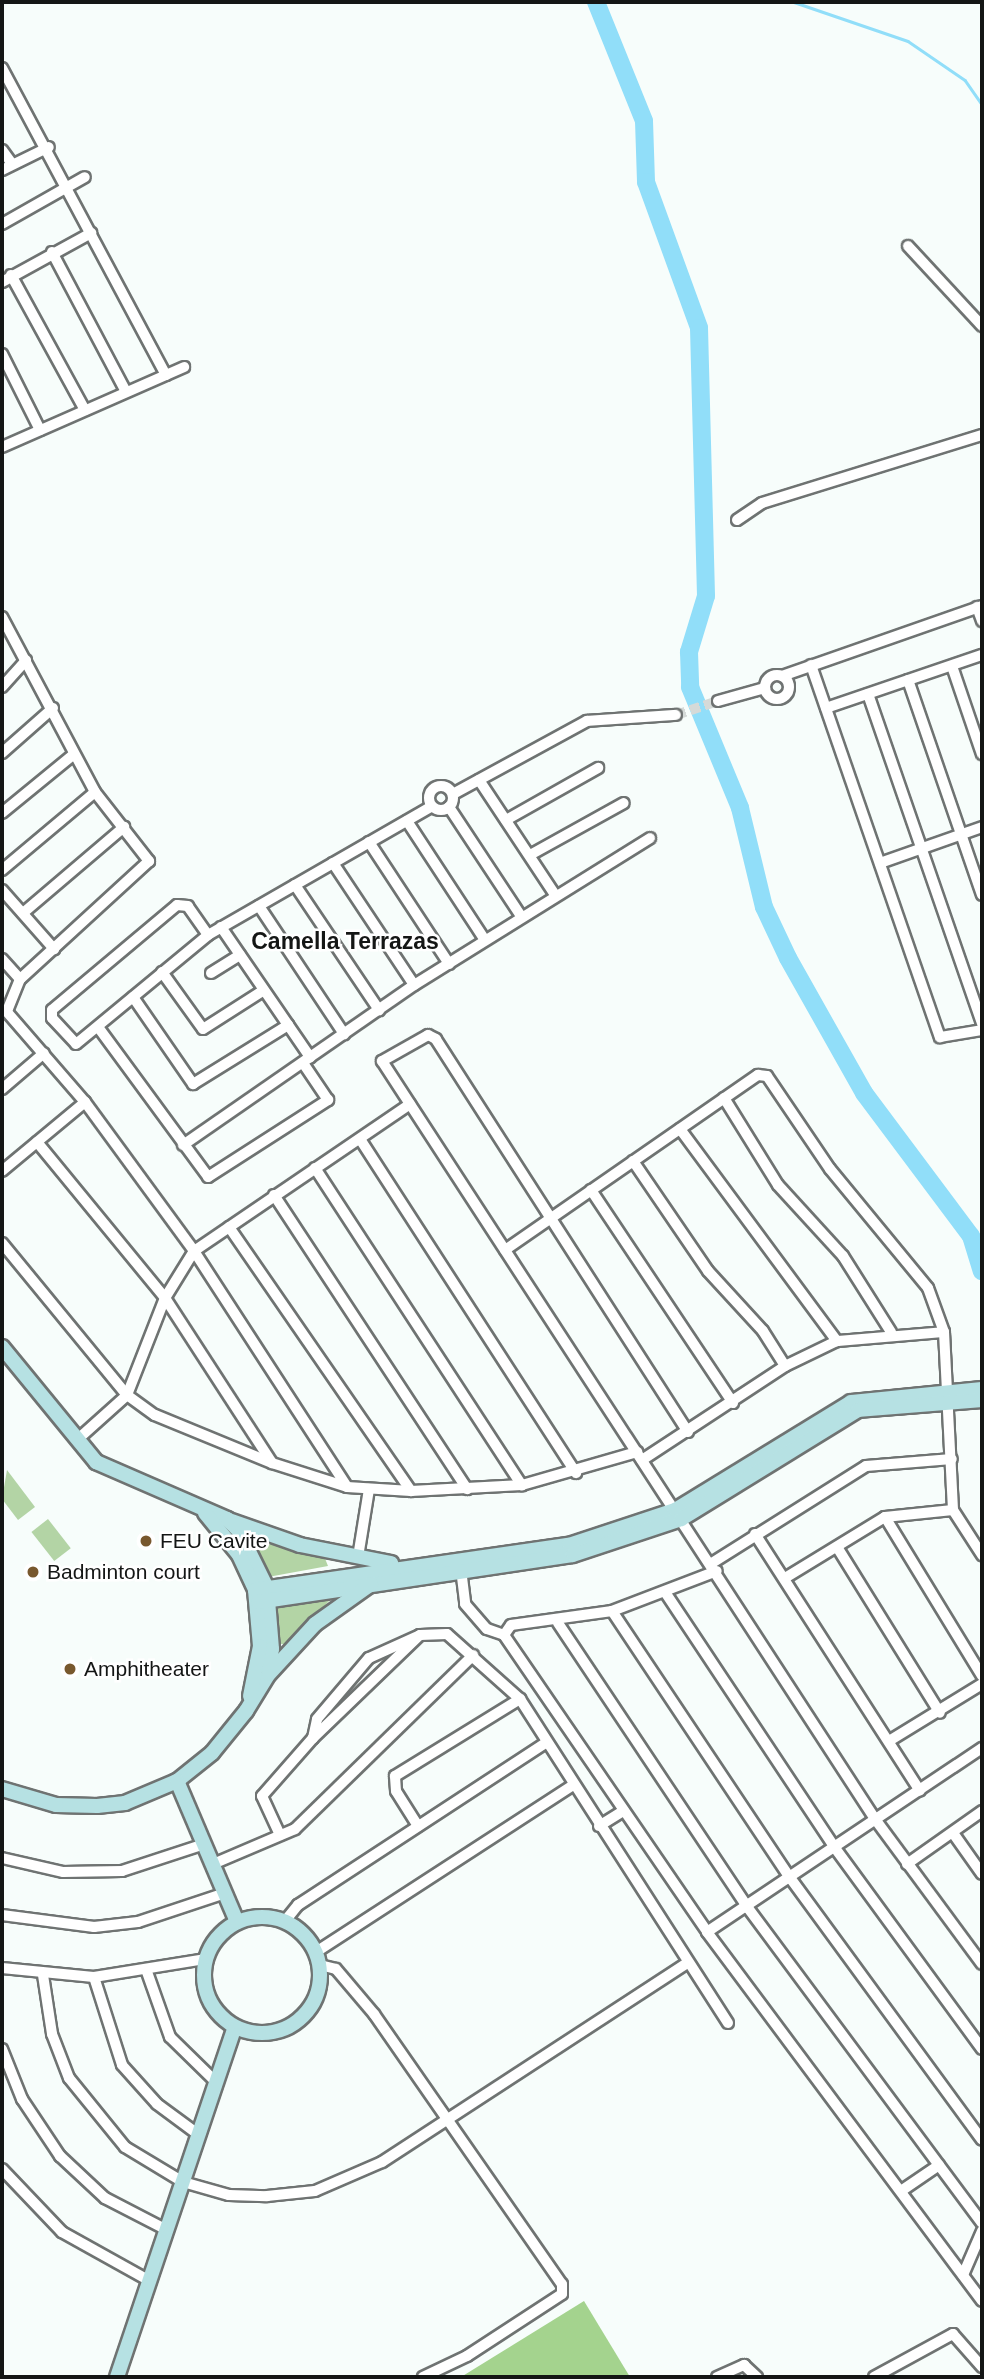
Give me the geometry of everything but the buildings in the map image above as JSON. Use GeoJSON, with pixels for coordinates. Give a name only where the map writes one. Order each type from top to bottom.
{"type":"FeatureCollection","features":[{"type":"Feature","properties":{"kind":"street"},"geometry":{"type":"LineString","coordinates":[[2,68],[49,147],[166,375]]}},
{"type":"Feature","properties":{"kind":"street"},"geometry":{"type":"LineString","coordinates":[[2,170],[49,147]]}},
{"type":"Feature","properties":{"kind":"street"},"geometry":{"type":"LineString","coordinates":[[2,150],[12,164]]}},
{"type":"Feature","properties":{"kind":"street"},"geometry":{"type":"LineString","coordinates":[[2,224],[69,189],[85,177]]}},
{"type":"Feature","properties":{"kind":"street"},"geometry":{"type":"LineString","coordinates":[[2,282],[52,252],[91,233]]}},
{"type":"Feature","properties":{"kind":"street"},"geometry":{"type":"LineString","coordinates":[[908,246],[982,326]]}},
{"type":"Feature","properties":{"kind":"street"},"geometry":{"type":"LineString","coordinates":[[52,252],[126,393]]}},
{"type":"Feature","properties":{"kind":"street"},"geometry":{"type":"LineString","coordinates":[[11,275],[85,410]]}},
{"type":"Feature","properties":{"kind":"street"},"geometry":{"type":"LineString","coordinates":[[2,355],[40,430]]}},
{"type":"Feature","properties":{"kind":"street"},"geometry":{"type":"LineString","coordinates":[[2,447],[184,367]]}},
{"type":"Feature","properties":{"kind":"street"},"geometry":{"type":"LineString","coordinates":[[737,520],[762,503],[982,435]]}},
{"type":"Feature","properties":{"kind":"street"},"geometry":{"type":"LineString","coordinates":[[718,701],[765,688],[773,676],[782,676],[980,607],[982,621]]}},
{"type":"Feature","properties":{"kind":"street"},"geometry":{"type":"LineString","coordinates":[[2,617],[53,708],[95,792],[146,856],[147,867],[20,979],[4,1014],[44,1052],[85,1102],[194,1251],[347,1487]]}},
{"type":"Feature","properties":{"kind":"street"},"geometry":{"type":"LineString","coordinates":[[826,708],[982,655]]}},
{"type":"Feature","properties":{"kind":"street"},"geometry":{"type":"LineString","coordinates":[[2,687],[26,660]]}},
{"type":"Feature","properties":{"kind":"street"},"geometry":{"type":"LineString","coordinates":[[811,665],[940,1037],[982,1030]]}},
{"type":"Feature","properties":{"kind":"street"},"geometry":{"type":"LineString","coordinates":[[952,666],[982,754]]}},
{"type":"Feature","properties":{"kind":"street"},"geometry":{"type":"LineString","coordinates":[[765,688],[769,697],[782,699],[789,689],[782,676]]}},
{"type":"Feature","properties":{"kind":"street"},"geometry":{"type":"LineString","coordinates":[[908,680],[961,834],[978,869],[982,895]]}},
{"type":"Feature","properties":{"kind":"street"},"geometry":{"type":"LineString","coordinates":[[868,694],[982,1024]]}},
{"type":"Feature","properties":{"kind":"street"},"geometry":{"type":"LineString","coordinates":[[2,753],[53,708]]}},
{"type":"Feature","properties":{"kind":"street"},"geometry":{"type":"LineString","coordinates":[[449,807],[453,794],[587,721],[676,715]]}},
{"type":"Feature","properties":{"kind":"street"},"geometry":{"type":"LineString","coordinates":[[2,813],[74,754]]}},
{"type":"Feature","properties":{"kind":"street"},"geometry":{"type":"LineString","coordinates":[[506,820],[598,768]]}},
{"type":"Feature","properties":{"kind":"street"},"geometry":{"type":"LineString","coordinates":[[479,780],[555,895]]}},
{"type":"Feature","properties":{"kind":"street"},"geometry":{"type":"LineString","coordinates":[[432,806],[432,789],[447,787],[453,794]]}},
{"type":"Feature","properties":{"kind":"street"},"geometry":{"type":"LineString","coordinates":[[2,870],[95,792]]}},
{"type":"Feature","properties":{"kind":"street"},"geometry":{"type":"LineString","coordinates":[[530,855],[624,803]]}},
{"type":"Feature","properties":{"kind":"street"},"geometry":{"type":"LineString","coordinates":[[208,935],[188,906],[177,905],[50,1013],[72,1043],[98,1027],[208,935],[432,806],[449,807]]}},
{"type":"Feature","properties":{"kind":"street"},"geometry":{"type":"LineString","coordinates":[[449,807],[521,916]]}},
{"type":"Feature","properties":{"kind":"street"},"geometry":{"type":"LineString","coordinates":[[407,821],[485,940]]}},
{"type":"Feature","properties":{"kind":"street"},"geometry":{"type":"LineString","coordinates":[[23,914],[124,827]]}},
{"type":"Feature","properties":{"kind":"street"},"geometry":{"type":"LineString","coordinates":[[880,863],[982,827]]}},
{"type":"Feature","properties":{"kind":"street"},"geometry":{"type":"LineString","coordinates":[[183,1145],[415,985],[521,916],[650,838]]}},
{"type":"Feature","properties":{"kind":"street"},"geometry":{"type":"LineString","coordinates":[[369,842],[449,964]]}},
{"type":"Feature","properties":{"kind":"street"},"geometry":{"type":"LineString","coordinates":[[332,863],[415,985]]}},
{"type":"Feature","properties":{"kind":"street"},"geometry":{"type":"LineString","coordinates":[[295,885],[379,1010]]}},
{"type":"Feature","properties":{"kind":"street"},"geometry":{"type":"LineString","coordinates":[[2,890],[54,949]]}},
{"type":"Feature","properties":{"kind":"street"},"geometry":{"type":"LineString","coordinates":[[259,906],[344,1034]]}},
{"type":"Feature","properties":{"kind":"street"},"geometry":{"type":"LineString","coordinates":[[98,1027],[208,1177],[328,1100],[288,1026],[221,927]]}},
{"type":"Feature","properties":{"kind":"street"},"geometry":{"type":"LineString","coordinates":[[212,973],[240,955]]}},
{"type":"Feature","properties":{"kind":"street"},"geometry":{"type":"LineString","coordinates":[[2,959],[20,979]]}},
{"type":"Feature","properties":{"kind":"street"},"geometry":{"type":"LineString","coordinates":[[162,972],[203,1029],[264,990]]}},
{"type":"Feature","properties":{"kind":"street"},"geometry":{"type":"LineString","coordinates":[[133,997],[193,1084],[288,1026]]}},
{"type":"Feature","properties":{"kind":"street"},"geometry":{"type":"LineString","coordinates":[[688,1432],[433,1036],[382,1061],[678,1515],[715,1567],[875,1819],[982,1964]]}},
{"type":"Feature","properties":{"kind":"street"},"geometry":{"type":"LineString","coordinates":[[2,1089],[44,1052]]}},
{"type":"Feature","properties":{"kind":"street"},"geometry":{"type":"LineString","coordinates":[[505,1250],[758,1074],[774,1080],[830,1169],[918,1273],[944,1332],[953,1510],[982,1555]]}},
{"type":"Feature","properties":{"kind":"street"},"geometry":{"type":"LineString","coordinates":[[724,1098],[778,1185],[843,1256],[891,1332]]}},
{"type":"Feature","properties":{"kind":"street"},"geometry":{"type":"LineString","coordinates":[[2,1171],[85,1102]]}},
{"type":"Feature","properties":{"kind":"street"},"geometry":{"type":"LineString","coordinates":[[78,1439],[127,1395],[164,1298],[194,1251],[410,1104]]}},
{"type":"Feature","properties":{"kind":"street"},"geometry":{"type":"LineString","coordinates":[[680,1129],[836,1341]]}},
{"type":"Feature","properties":{"kind":"street"},"geometry":{"type":"LineString","coordinates":[[360,1139],[576,1473]]}},
{"type":"Feature","properties":{"kind":"street"},"geometry":{"type":"LineString","coordinates":[[37,1142],[164,1298],[272,1463]]}},
{"type":"Feature","properties":{"kind":"street"},"geometry":{"type":"LineString","coordinates":[[633,1161],[708,1271],[763,1331],[785,1366]]}},
{"type":"Feature","properties":{"kind":"street"},"geometry":{"type":"LineString","coordinates":[[315,1168],[522,1485]]}},
{"type":"Feature","properties":{"kind":"street"},"geometry":{"type":"LineString","coordinates":[[592,1190],[733,1403]]}},
{"type":"Feature","properties":{"kind":"street"},"geometry":{"type":"LineString","coordinates":[[274,1195],[467,1489]]}},
{"type":"Feature","properties":{"kind":"street"},"geometry":{"type":"LineString","coordinates":[[229,1227],[411,1491]]}},
{"type":"Feature","properties":{"kind":"street"},"geometry":{"type":"LineString","coordinates":[[2,1243],[127,1395],[155,1415],[272,1463],[347,1487],[411,1491],[467,1489],[522,1485],[576,1473],[640,1456],[688,1432],[785,1366],[836,1341],[891,1332],[944,1332]]}},
{"type":"Feature","properties":{"kind":"street"},"geometry":{"type":"LineString","coordinates":[[2,1348],[96,1462],[227,1519],[358,1557],[403,1565]]}},
{"type":"Feature","properties":{"kind":"street"},"geometry":{"type":"LineString","coordinates":[[262,1595],[573,1555],[678,1515],[845,1416],[982,1389]]}},
{"type":"Feature","properties":{"kind":"street"},"geometry":{"type":"LineString","coordinates":[[949,1397],[982,1400]]}},
{"type":"Feature","properties":{"kind":"street"},"geometry":{"type":"LineString","coordinates":[[504,1635],[511,1625],[558,1623],[612,1611],[664,1592],[715,1567],[755,1534],[866,1466],[952,1459]]}},
{"type":"Feature","properties":{"kind":"street"},"geometry":{"type":"LineString","coordinates":[[358,1557],[369,1489]]}},
{"type":"Feature","properties":{"kind":"street"},"geometry":{"type":"LineString","coordinates":[[202,1509],[235,1549],[262,1595],[260,1646],[246,1711]]}},
{"type":"Feature","properties":{"kind":"street"},"geometry":{"type":"LineString","coordinates":[[785,1577],[885,1517],[953,1510]]}},
{"type":"Feature","properties":{"kind":"street"},"geometry":{"type":"LineString","coordinates":[[262,1595],[403,1565],[528,1554],[678,1515]]}},
{"type":"Feature","properties":{"kind":"street"},"geometry":{"type":"LineString","coordinates":[[885,1517],[982,1676]]}},
{"type":"Feature","properties":{"kind":"street"},"geometry":{"type":"LineString","coordinates":[[227,1519],[248,1545],[262,1595],[268,1675]]}},
{"type":"Feature","properties":{"kind":"street"},"geometry":{"type":"LineString","coordinates":[[755,1534],[920,1791]]}},
{"type":"Feature","properties":{"kind":"street"},"geometry":{"type":"LineString","coordinates":[[837,1547],[940,1713]]}},
{"type":"Feature","properties":{"kind":"street"},"geometry":{"type":"LineString","coordinates":[[461,1569],[465,1604],[487,1629],[504,1635],[707,1932],[982,2301]]}},
{"type":"Feature","properties":{"kind":"street"},"geometry":{"type":"LineString","coordinates":[[2,1789],[56,1805],[97,1806],[125,1803],[177,1781],[212,1752],[246,1711],[268,1675],[315,1624],[375,1581]]}},
{"type":"Feature","properties":{"kind":"street"},"geometry":{"type":"LineString","coordinates":[[664,1592],[835,1848],[982,2049]]}},
{"type":"Feature","properties":{"kind":"street"},"geometry":{"type":"LineString","coordinates":[[612,1611],[791,1879],[982,2140]]}},
{"type":"Feature","properties":{"kind":"street"},"geometry":{"type":"LineString","coordinates":[[558,1623],[748,1908],[982,2223]]}},
{"type":"Feature","properties":{"kind":"street"},"geometry":{"type":"LineString","coordinates":[[313,1738],[317,1719],[369,1658],[420,1635],[447,1634],[520,1699],[686,1964],[728,2023]]}},
{"type":"Feature","properties":{"kind":"street"},"geometry":{"type":"LineString","coordinates":[[280,1835],[262,1796],[313,1738],[420,1635]]}},
{"type":"Feature","properties":{"kind":"street"},"geometry":{"type":"LineString","coordinates":[[213,1864],[296,1829],[473,1655]]}},
{"type":"Feature","properties":{"kind":"street"},"geometry":{"type":"LineString","coordinates":[[889,1741],[940,1713],[982,1684]]}},
{"type":"Feature","properties":{"kind":"street"},"geometry":{"type":"LineString","coordinates":[[418,1826],[396,1791],[395,1776],[520,1699]]}},
{"type":"Feature","properties":{"kind":"street"},"geometry":{"type":"LineString","coordinates":[[285,1921],[298,1905],[546,1743]]}},
{"type":"Feature","properties":{"kind":"street"},"geometry":{"type":"LineString","coordinates":[[707,1932],[748,1908],[982,1748]]}},
{"type":"Feature","properties":{"kind":"street"},"geometry":{"type":"LineString","coordinates":[[177,1781],[237,1922]]}},
{"type":"Feature","properties":{"kind":"street"},"geometry":{"type":"LineString","coordinates":[[318,1959],[573,1785]]}},
{"type":"Feature","properties":{"kind":"street"},"geometry":{"type":"LineString","coordinates":[[599,1826],[623,1811]]}},
{"type":"Feature","properties":{"kind":"street"},"geometry":{"type":"LineString","coordinates":[[907,1864],[982,1811]]}},
{"type":"Feature","properties":{"kind":"street"},"geometry":{"type":"LineString","coordinates":[[953,1833],[982,1874]]}},
{"type":"Feature","properties":{"kind":"street"},"geometry":{"type":"LineString","coordinates":[[2,1858],[62,1872],[122,1871],[204,1844]]}},
{"type":"Feature","properties":{"kind":"street"},"geometry":{"type":"LineString","coordinates":[[2,1915],[94,1927],[138,1922],[225,1893]]}},
{"type":"Feature","properties":{"kind":"street"},"geometry":{"type":"LineString","coordinates":[[318,1959],[314,2001],[296,2022],[271,2033],[235,2027],[208,1998],[205,1959],[217,1937],[237,1922],[261,1917],[285,1921],[318,1959],[336,1969],[374,2014],[562,2284],[562,2294],[467,2356],[423,2377]]}},
{"type":"Feature","properties":{"kind":"street"},"geometry":{"type":"LineString","coordinates":[[2,1968],[43,1975],[94,1978],[147,1972],[205,1959]]}},
{"type":"Feature","properties":{"kind":"street"},"geometry":{"type":"LineString","coordinates":[[43,1975],[52,2034],[96,2119],[125,2147],[183,2182],[229,2195],[315,2191],[383,2162],[686,1964]]}},
{"type":"Feature","properties":{"kind":"street"},"geometry":{"type":"LineString","coordinates":[[147,1972],[170,2038],[216,2082]]}},
{"type":"Feature","properties":{"kind":"street"},"geometry":{"type":"LineString","coordinates":[[94,1978],[122,2065],[157,2104],[199,2135]]}},
{"type":"Feature","properties":{"kind":"street"},"geometry":{"type":"LineString","coordinates":[[117,2377],[235,2027]]}},
{"type":"Feature","properties":{"kind":"street"},"geometry":{"type":"LineString","coordinates":[[2,2049],[22,2099],[60,2156],[105,2198],[167,2230]]}},
{"type":"Feature","properties":{"kind":"street"},"geometry":{"type":"LineString","coordinates":[[901,2191],[939,2165]]}},
{"type":"Feature","properties":{"kind":"street"},"geometry":{"type":"LineString","coordinates":[[2,2169],[62,2232],[150,2281]]}},
{"type":"Feature","properties":{"kind":"street"},"geometry":{"type":"LineString","coordinates":[[963,2274],[982,2231]]}},
{"type":"Feature","properties":{"kind":"street"},"geometry":{"type":"LineString","coordinates":[[874,2377],[953,2334],[982,2367]]}},
{"type":"Feature","properties":{"kind":"street"},"geometry":{"type":"LineString","coordinates":[[717,2377],[744,2365],[757,2377]]}},
{"type":"Feature","properties":{"kind":"green space"},"geometry":{"type":"Polygon","coordinates":[[[7,1470],[35,1507],[18,1520],[2,1499],[7,1470]]]}},
{"type":"Feature","properties":{"kind":"green space"},"geometry":{"type":"Polygon","coordinates":[[[48,1519],[71,1548],[54,1561],[31,1532],[48,1519]]]}},
{"type":"Feature","properties":{"kind":"green space"},"geometry":{"type":"Polygon","coordinates":[[[255,1535],[324,1556],[328,1566],[268,1577],[248,1539],[255,1535]]]}},
{"type":"Feature","properties":{"kind":"green space"},"geometry":{"type":"Polygon","coordinates":[[[334,1596],[287,1644],[276,1644],[276,1600],[334,1596]]]}},
{"type":"Feature","properties":{"kind":"green space"},"geometry":{"type":"Polygon","coordinates":[[[584,2301],[630,2377],[461,2377],[584,2301]]]}},
{"type":"Feature","properties":{"kind":"waterway"},"geometry":{"type":"LineString","coordinates":[[596,2],[644,121],[646,182],[699,328],[706,596],[689,652],[690,687],[740,808],[764,907],[788,958],[864,1093],[971,1236],[982,1271]]}},
{"type":"Feature","properties":{"kind":"waterway"},"geometry":{"type":"LineString","coordinates":[[794,2],[908,41],[965,80],[982,104]]}},
{"type":"Feature","properties":{"kind":"tunnel"},"geometry":{"type":"LineString","coordinates":[[676,715],[718,701]]}},
{"type":"Feature","properties":{"kind":"place","name":"FEU Cavite"},"geometry":{"type":"Point","coordinates":[146,1541]}},
{"type":"Feature","properties":{"kind":"place","name":"Badminton court"},"geometry":{"type":"Point","coordinates":[33,1572]}},
{"type":"Feature","properties":{"kind":"place","name":"Amphitheater"},"geometry":{"type":"Point","coordinates":[70,1669]}},
{"type":"Feature","properties":{"kind":"district","name":"Camella Terrazas"},"geometry":{"type":"Point","coordinates":[345,941]}}]}
